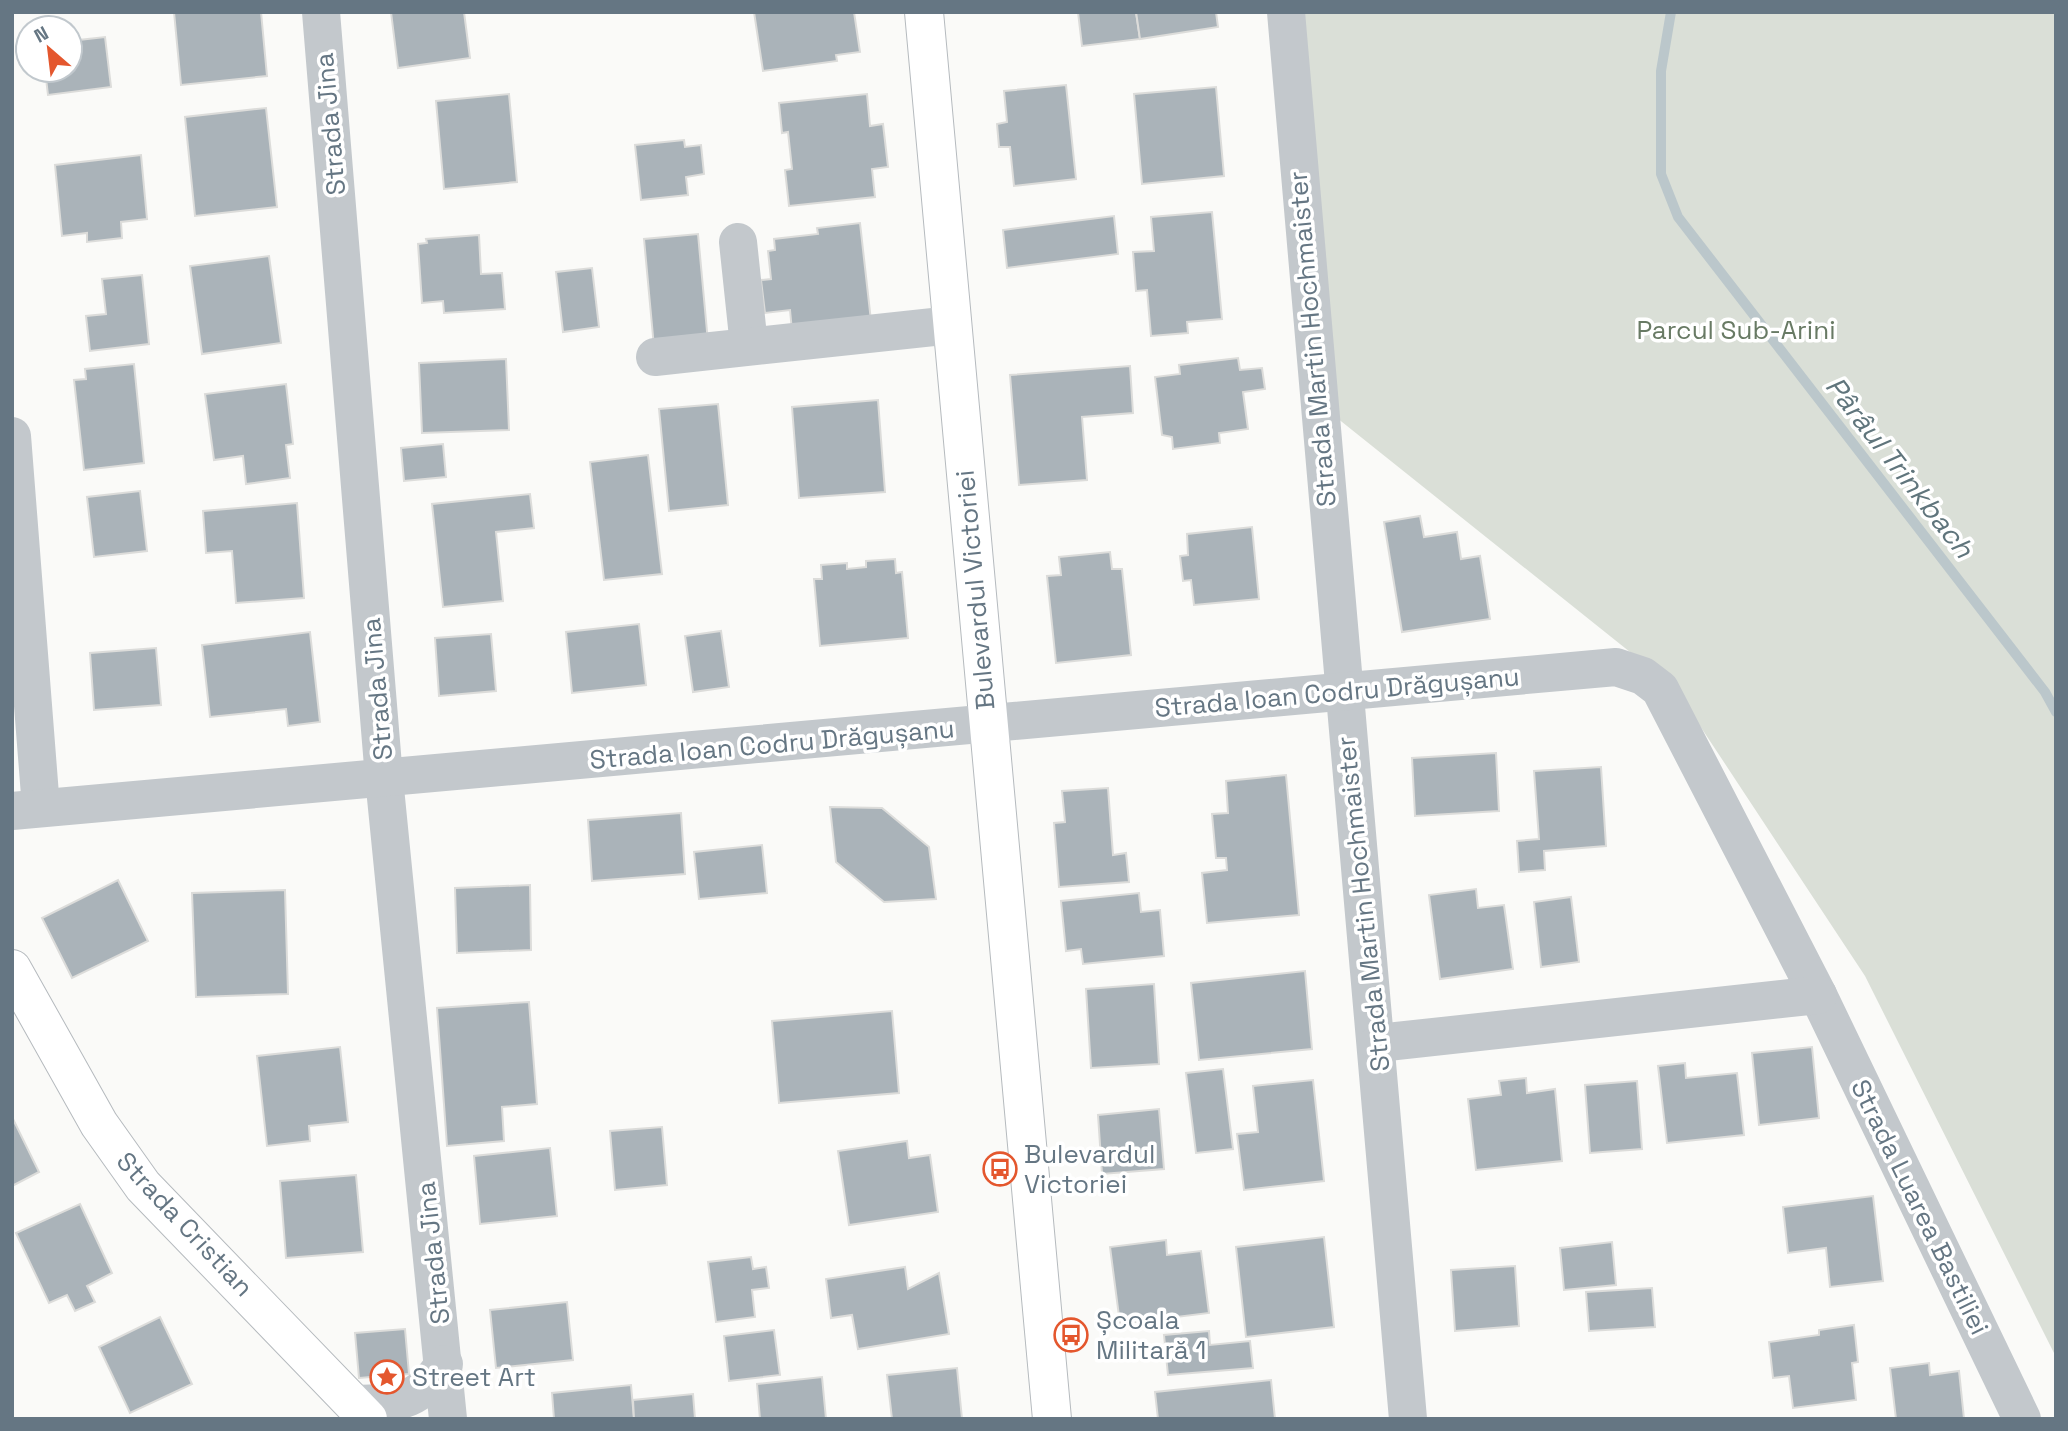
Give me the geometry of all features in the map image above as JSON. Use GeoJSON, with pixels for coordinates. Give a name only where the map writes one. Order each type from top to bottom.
{"type":"FeatureCollection","features":[{"type":"Feature","properties":{"kind":"main road","name":"Bulevardul Victoriei"},"geometry":{"type":"LineString","coordinates":[[924,12],[1052,1419]]}},
{"type":"Feature","properties":{"kind":"main road","name":"Strada Cristian"},"geometry":{"type":"LineString","coordinates":[[12,969],[120,1157],[143,1186],[362,1411]]}},
{"type":"Feature","properties":{"kind":"street","name":"Strada Jina"},"geometry":{"type":"LineString","coordinates":[[321,12],[384,778],[449,1419]]}},
{"type":"Feature","properties":{"kind":"street","name":"Strada Martin Hochmaister"},"geometry":{"type":"LineString","coordinates":[[1286,12],[1343,690],[1378,1042],[1408,1419]]}},
{"type":"Feature","properties":{"kind":"street"},"geometry":{"type":"LineString","coordinates":[[738,242],[749,346]]}},
{"type":"Feature","properties":{"kind":"street"},"geometry":{"type":"LineString","coordinates":[[655,357],[952,325]]}},
{"type":"Feature","properties":{"kind":"street"},"geometry":{"type":"LineString","coordinates":[[12,436],[27,810]]}},
{"type":"Feature","properties":{"kind":"street","name":"Strada Ioan Codru Drăgușanu"},"geometry":{"type":"LineString","coordinates":[[27,810],[1616,667]]}},
{"type":"Feature","properties":{"kind":"street","name":"Strada Luarea Bastiliei"},"geometry":{"type":"LineString","coordinates":[[1616,667],[1643,676],[1660,689],[1818,995],[2022,1419]]}},
{"type":"Feature","properties":{"kind":"street"},"geometry":{"type":"LineString","coordinates":[[1378,1042],[1818,995]]}},
{"type":"Feature","properties":{"kind":"street"},"geometry":{"type":"LineString","coordinates":[[362,1411],[409,1398],[428,1387],[444,1364]]}},
{"type":"Feature","properties":{"kind":"green space","name":"Parcul Sub-Arini"},"geometry":{"type":"Polygon","coordinates":[[[1286,12],[2056,12],[2056,1357],[1865,976],[1675,688],[1317,402],[1286,12]]]}},
{"type":"Feature","properties":{"kind":"building"},"geometry":{"type":"Polygon","coordinates":[[[174,12],[261,12],[267,76],[181,85],[174,12]]]}},
{"type":"Feature","properties":{"kind":"building"},"geometry":{"type":"Polygon","coordinates":[[[391,12],[464,12],[470,58],[398,68],[391,12]]]}},
{"type":"Feature","properties":{"kind":"building"},"geometry":{"type":"Polygon","coordinates":[[[754,12],[854,12],[860,52],[836,55],[837,61],[763,71],[754,12]]]}},
{"type":"Feature","properties":{"kind":"building"},"geometry":{"type":"Polygon","coordinates":[[[1078,12],[1136,12],[1140,39],[1082,46],[1078,12]]]}},
{"type":"Feature","properties":{"kind":"building"},"geometry":{"type":"Polygon","coordinates":[[[1136,12],[1216,12],[1218,27],[1140,39],[1136,12]]]}},
{"type":"Feature","properties":{"kind":"building"},"geometry":{"type":"Polygon","coordinates":[[[105,37],[111,87],[48,95],[47,84],[84,84],[84,39],[105,37]]]}},
{"type":"Feature","properties":{"kind":"building"},"geometry":{"type":"Polygon","coordinates":[[[1066,85],[1076,179],[1014,186],[1010,147],[999,147],[997,124],[1007,122],[1004,91],[1066,85]]]}},
{"type":"Feature","properties":{"kind":"building"},"geometry":{"type":"Polygon","coordinates":[[[1216,87],[1224,176],[1142,184],[1134,94],[1216,87]]]}},
{"type":"Feature","properties":{"kind":"building"},"geometry":{"type":"Polygon","coordinates":[[[509,94],[517,182],[444,189],[436,101],[509,94]]]}},
{"type":"Feature","properties":{"kind":"building"},"geometry":{"type":"Polygon","coordinates":[[[867,94],[870,126],[883,124],[888,167],[872,169],[875,197],[789,206],[785,170],[792,169],[788,132],[782,133],[779,103],[867,94]]]}},
{"type":"Feature","properties":{"kind":"building"},"geometry":{"type":"Polygon","coordinates":[[[266,108],[277,207],[195,216],[185,117],[266,108]]]}},
{"type":"Feature","properties":{"kind":"building"},"geometry":{"type":"Polygon","coordinates":[[[684,140],[685,147],[701,145],[704,174],[686,177],[688,195],[641,200],[635,145],[684,140]]]}},
{"type":"Feature","properties":{"kind":"building"},"geometry":{"type":"Polygon","coordinates":[[[141,155],[147,219],[121,222],[122,238],[87,242],[87,233],[62,236],[55,165],[141,155]]]}},
{"type":"Feature","properties":{"kind":"building"},"geometry":{"type":"Polygon","coordinates":[[[1212,212],[1222,319],[1187,322],[1188,333],[1151,336],[1147,290],[1136,291],[1133,252],[1154,251],[1151,217],[1212,212]]]}},
{"type":"Feature","properties":{"kind":"building"},"geometry":{"type":"Polygon","coordinates":[[[1114,216],[1118,254],[1007,268],[1003,230],[1114,216]]]}},
{"type":"Feature","properties":{"kind":"building"},"geometry":{"type":"Polygon","coordinates":[[[860,223],[871,321],[792,331],[790,310],[765,313],[761,280],[771,279],[768,251],[775,250],[774,239],[818,234],[817,228],[860,223]]]}},
{"type":"Feature","properties":{"kind":"building"},"geometry":{"type":"Polygon","coordinates":[[[698,234],[708,342],[654,347],[644,239],[698,234]]]}},
{"type":"Feature","properties":{"kind":"building"},"geometry":{"type":"Polygon","coordinates":[[[479,235],[481,274],[502,273],[505,309],[444,313],[443,301],[422,303],[418,244],[427,243],[426,239],[479,235]]]}},
{"type":"Feature","properties":{"kind":"building"},"geometry":{"type":"Polygon","coordinates":[[[269,256],[281,343],[202,354],[190,266],[269,256]]]}},
{"type":"Feature","properties":{"kind":"building"},"geometry":{"type":"Polygon","coordinates":[[[592,268],[599,327],[563,332],[556,272],[592,268]]]}},
{"type":"Feature","properties":{"kind":"building"},"geometry":{"type":"Polygon","coordinates":[[[142,275],[149,344],[90,351],[86,316],[106,314],[102,279],[142,275]]]}},
{"type":"Feature","properties":{"kind":"building"},"geometry":{"type":"Polygon","coordinates":[[[1238,358],[1240,370],[1262,368],[1265,389],[1243,392],[1248,429],[1219,433],[1220,443],[1173,449],[1172,437],[1162,435],[1155,377],[1180,374],[1179,365],[1238,358]]]}},
{"type":"Feature","properties":{"kind":"building"},"geometry":{"type":"Polygon","coordinates":[[[506,359],[509,430],[422,433],[419,363],[506,359]]]}},
{"type":"Feature","properties":{"kind":"building"},"geometry":{"type":"Polygon","coordinates":[[[134,364],[144,463],[84,470],[74,380],[86,379],[85,369],[134,364]]]}},
{"type":"Feature","properties":{"kind":"building"},"geometry":{"type":"Polygon","coordinates":[[[1130,366],[1133,413],[1082,417],[1087,480],[1019,485],[1010,375],[1130,366]]]}},
{"type":"Feature","properties":{"kind":"building"},"geometry":{"type":"Polygon","coordinates":[[[286,384],[293,444],[286,445],[290,478],[246,484],[243,456],[214,460],[205,394],[286,384]]]}},
{"type":"Feature","properties":{"kind":"building"},"geometry":{"type":"Polygon","coordinates":[[[878,400],[885,492],[799,498],[792,407],[878,400]]]}},
{"type":"Feature","properties":{"kind":"building"},"geometry":{"type":"Polygon","coordinates":[[[718,404],[728,505],[669,511],[659,409],[718,404]]]}},
{"type":"Feature","properties":{"kind":"building"},"geometry":{"type":"Polygon","coordinates":[[[443,444],[446,477],[404,481],[401,448],[443,444]]]}},
{"type":"Feature","properties":{"kind":"building"},"geometry":{"type":"Polygon","coordinates":[[[648,455],[662,574],[604,580],[590,462],[648,455]]]}},
{"type":"Feature","properties":{"kind":"building"},"geometry":{"type":"Polygon","coordinates":[[[140,491],[147,551],[94,557],[87,497],[140,491]]]}},
{"type":"Feature","properties":{"kind":"building"},"geometry":{"type":"Polygon","coordinates":[[[530,494],[534,528],[496,532],[503,601],[443,607],[432,504],[530,494]]]}},
{"type":"Feature","properties":{"kind":"building"},"geometry":{"type":"Polygon","coordinates":[[[297,503],[304,598],[236,603],[232,551],[206,553],[203,511],[297,503]]]}},
{"type":"Feature","properties":{"kind":"building"},"geometry":{"type":"Polygon","coordinates":[[[1420,516],[1424,537],[1457,532],[1461,559],[1480,556],[1490,619],[1402,632],[1384,522],[1420,516]]]}},
{"type":"Feature","properties":{"kind":"building"},"geometry":{"type":"Polygon","coordinates":[[[1252,527],[1259,599],[1194,605],[1191,580],[1183,581],[1180,556],[1188,555],[1187,534],[1252,527]]]}},
{"type":"Feature","properties":{"kind":"building"},"geometry":{"type":"Polygon","coordinates":[[[1110,552],[1112,569],[1122,569],[1131,655],[1056,663],[1047,576],[1061,575],[1059,557],[1110,552]]]}},
{"type":"Feature","properties":{"kind":"building"},"geometry":{"type":"Polygon","coordinates":[[[895,559],[896,573],[902,572],[908,638],[820,646],[814,579],[822,579],[821,565],[847,563],[847,569],[866,567],[866,561],[895,559]]]}},
{"type":"Feature","properties":{"kind":"building"},"geometry":{"type":"Polygon","coordinates":[[[639,624],[646,685],[572,693],[566,632],[639,624]]]}},
{"type":"Feature","properties":{"kind":"building"},"geometry":{"type":"Polygon","coordinates":[[[721,631],[729,687],[693,692],[685,636],[721,631]]]}},
{"type":"Feature","properties":{"kind":"building"},"geometry":{"type":"Polygon","coordinates":[[[310,632],[320,722],[288,726],[286,709],[210,717],[202,645],[310,632]]]}},
{"type":"Feature","properties":{"kind":"building"},"geometry":{"type":"Polygon","coordinates":[[[491,634],[496,691],[439,696],[435,638],[491,634]]]}},
{"type":"Feature","properties":{"kind":"building"},"geometry":{"type":"Polygon","coordinates":[[[156,648],[161,705],[94,710],[90,653],[156,648]]]}},
{"type":"Feature","properties":{"kind":"building"},"geometry":{"type":"Polygon","coordinates":[[[1496,753],[1499,811],[1415,816],[1412,758],[1496,753]]]}},
{"type":"Feature","properties":{"kind":"building"},"geometry":{"type":"Polygon","coordinates":[[[1601,767],[1606,846],[1544,851],[1545,870],[1519,872],[1517,841],[1539,839],[1534,771],[1601,767]]]}},
{"type":"Feature","properties":{"kind":"building"},"geometry":{"type":"Polygon","coordinates":[[[1286,775],[1299,915],[1207,923],[1202,873],[1227,870],[1226,858],[1216,858],[1212,814],[1228,813],[1226,781],[1286,775]]]}},
{"type":"Feature","properties":{"kind":"building"},"geometry":{"type":"Polygon","coordinates":[[[1108,788],[1113,855],[1126,853],[1129,882],[1059,887],[1054,823],[1065,822],[1062,791],[1108,788]]]}},
{"type":"Feature","properties":{"kind":"building"},"geometry":{"type":"Polygon","coordinates":[[[830,807],[882,808],[929,847],[936,899],[884,902],[836,862],[830,807]]]}},
{"type":"Feature","properties":{"kind":"building"},"geometry":{"type":"Polygon","coordinates":[[[681,813],[685,874],[592,881],[588,820],[681,813]]]}},
{"type":"Feature","properties":{"kind":"building"},"geometry":{"type":"Polygon","coordinates":[[[762,845],[767,893],[699,899],[694,852],[762,845]]]}},
{"type":"Feature","properties":{"kind":"building"},"geometry":{"type":"Polygon","coordinates":[[[118,880],[148,941],[72,978],[42,918],[118,880]]]}},
{"type":"Feature","properties":{"kind":"building"},"geometry":{"type":"Polygon","coordinates":[[[530,885],[531,950],[457,953],[455,888],[530,885]]]}},
{"type":"Feature","properties":{"kind":"building"},"geometry":{"type":"Polygon","coordinates":[[[1476,889],[1478,908],[1504,905],[1513,969],[1440,979],[1429,895],[1476,889]]]}},
{"type":"Feature","properties":{"kind":"building"},"geometry":{"type":"Polygon","coordinates":[[[285,890],[288,994],[196,997],[192,893],[285,890]]]}},
{"type":"Feature","properties":{"kind":"building"},"geometry":{"type":"Polygon","coordinates":[[[1139,893],[1141,912],[1160,910],[1164,956],[1083,964],[1081,949],[1066,951],[1061,901],[1139,893]]]}},
{"type":"Feature","properties":{"kind":"building"},"geometry":{"type":"Polygon","coordinates":[[[1571,897],[1579,962],[1541,967],[1534,902],[1571,897]]]}},
{"type":"Feature","properties":{"kind":"building"},"geometry":{"type":"Polygon","coordinates":[[[1305,971],[1312,1049],[1199,1060],[1191,983],[1305,971]]]}},
{"type":"Feature","properties":{"kind":"building"},"geometry":{"type":"Polygon","coordinates":[[[1154,984],[1159,1064],[1091,1068],[1086,989],[1154,984]]]}},
{"type":"Feature","properties":{"kind":"building"},"geometry":{"type":"Polygon","coordinates":[[[529,1002],[537,1104],[502,1107],[504,1141],[447,1146],[437,1008],[529,1002]]]}},
{"type":"Feature","properties":{"kind":"building"},"geometry":{"type":"Polygon","coordinates":[[[892,1011],[899,1093],[779,1103],[772,1021],[892,1011]]]}},
{"type":"Feature","properties":{"kind":"building"},"geometry":{"type":"Polygon","coordinates":[[[340,1047],[348,1122],[309,1126],[310,1141],[267,1146],[257,1056],[340,1047]]]}},
{"type":"Feature","properties":{"kind":"building"},"geometry":{"type":"Polygon","coordinates":[[[1812,1047],[1819,1118],[1759,1125],[1752,1053],[1812,1047]]]}},
{"type":"Feature","properties":{"kind":"building"},"geometry":{"type":"Polygon","coordinates":[[[1685,1063],[1686,1078],[1737,1073],[1744,1135],[1667,1143],[1658,1066],[1685,1063]]]}},
{"type":"Feature","properties":{"kind":"building"},"geometry":{"type":"Polygon","coordinates":[[[1223,1069],[1233,1149],[1196,1153],[1186,1073],[1223,1069]]]}},
{"type":"Feature","properties":{"kind":"building"},"geometry":{"type":"Polygon","coordinates":[[[1526,1078],[1527,1093],[1555,1089],[1562,1161],[1476,1170],[1468,1099],[1501,1095],[1499,1081],[1526,1078]]]}},
{"type":"Feature","properties":{"kind":"building"},"geometry":{"type":"Polygon","coordinates":[[[1313,1080],[1324,1181],[1244,1190],[1237,1134],[1258,1132],[1253,1086],[1313,1080]]]}},
{"type":"Feature","properties":{"kind":"building"},"geometry":{"type":"Polygon","coordinates":[[[1637,1081],[1642,1149],[1590,1153],[1585,1085],[1637,1081]]]}},
{"type":"Feature","properties":{"kind":"building"},"geometry":{"type":"Polygon","coordinates":[[[1159,1109],[1164,1169],[1102,1174],[1098,1115],[1159,1109]]]}},
{"type":"Feature","properties":{"kind":"building"},"geometry":{"type":"Polygon","coordinates":[[[12,1117],[39,1172],[12,1186],[12,1117]]]}},
{"type":"Feature","properties":{"kind":"building"},"geometry":{"type":"Polygon","coordinates":[[[662,1127],[667,1185],[615,1190],[610,1131],[662,1127]]]}},
{"type":"Feature","properties":{"kind":"building"},"geometry":{"type":"Polygon","coordinates":[[[907,1141],[909,1158],[930,1155],[938,1212],[849,1225],[838,1151],[907,1141]]]}},
{"type":"Feature","properties":{"kind":"building"},"geometry":{"type":"Polygon","coordinates":[[[550,1148],[557,1216],[480,1224],[474,1156],[550,1148]]]}},
{"type":"Feature","properties":{"kind":"building"},"geometry":{"type":"Polygon","coordinates":[[[356,1175],[363,1252],[286,1258],[280,1181],[356,1175]]]}},
{"type":"Feature","properties":{"kind":"building"},"geometry":{"type":"Polygon","coordinates":[[[1873,1196],[1883,1281],[1830,1287],[1826,1248],[1788,1253],[1783,1207],[1873,1196]]]}},
{"type":"Feature","properties":{"kind":"building"},"geometry":{"type":"Polygon","coordinates":[[[80,1204],[112,1273],[87,1286],[95,1302],[75,1311],[67,1295],[49,1303],[16,1233],[80,1204]]]}},
{"type":"Feature","properties":{"kind":"building"},"geometry":{"type":"Polygon","coordinates":[[[1324,1237],[1334,1327],[1246,1337],[1236,1247],[1324,1237]]]}},
{"type":"Feature","properties":{"kind":"building"},"geometry":{"type":"Polygon","coordinates":[[[1166,1240],[1167,1255],[1201,1251],[1209,1313],[1120,1324],[1110,1247],[1166,1240]]]}},
{"type":"Feature","properties":{"kind":"building"},"geometry":{"type":"Polygon","coordinates":[[[1612,1242],[1616,1285],[1564,1290],[1560,1248],[1612,1242]]]}},
{"type":"Feature","properties":{"kind":"building"},"geometry":{"type":"Polygon","coordinates":[[[751,1257],[753,1269],[766,1267],[769,1288],[752,1290],[755,1317],[716,1322],[708,1262],[751,1257]]]}},
{"type":"Feature","properties":{"kind":"building"},"geometry":{"type":"Polygon","coordinates":[[[1515,1266],[1519,1326],[1455,1331],[1451,1270],[1515,1266]]]}},
{"type":"Feature","properties":{"kind":"building"},"geometry":{"type":"Polygon","coordinates":[[[905,1267],[908,1289],[939,1273],[949,1334],[858,1349],[852,1315],[831,1318],[826,1279],[905,1267]]]}},
{"type":"Feature","properties":{"kind":"building"},"geometry":{"type":"Polygon","coordinates":[[[1652,1288],[1655,1327],[1589,1331],[1586,1292],[1652,1288]]]}},
{"type":"Feature","properties":{"kind":"building"},"geometry":{"type":"Polygon","coordinates":[[[567,1302],[573,1360],[496,1368],[490,1310],[567,1302]]]}},
{"type":"Feature","properties":{"kind":"building"},"geometry":{"type":"Polygon","coordinates":[[[160,1317],[192,1384],[130,1413],[99,1347],[160,1317]]]}},
{"type":"Feature","properties":{"kind":"building"},"geometry":{"type":"Polygon","coordinates":[[[1854,1325],[1858,1362],[1852,1363],[1856,1400],[1793,1408],[1789,1376],[1773,1378],[1769,1342],[1819,1335],[1819,1330],[1854,1325]]]}},
{"type":"Feature","properties":{"kind":"building"},"geometry":{"type":"Polygon","coordinates":[[[405,1329],[409,1374],[359,1378],[355,1333],[405,1329]]]}},
{"type":"Feature","properties":{"kind":"building"},"geometry":{"type":"Polygon","coordinates":[[[774,1330],[780,1375],[729,1381],[724,1336],[774,1330]]]}},
{"type":"Feature","properties":{"kind":"building"},"geometry":{"type":"Polygon","coordinates":[[[1209,1331],[1210,1345],[1250,1341],[1253,1368],[1168,1375],[1164,1335],[1209,1331]]]}},
{"type":"Feature","properties":{"kind":"building"},"geometry":{"type":"Polygon","coordinates":[[[1929,1363],[1930,1375],[1959,1371],[1964,1419],[1896,1419],[1890,1368],[1929,1363]]]}},
{"type":"Feature","properties":{"kind":"building"},"geometry":{"type":"Polygon","coordinates":[[[957,1368],[962,1419],[892,1419],[887,1375],[957,1368]]]}},
{"type":"Feature","properties":{"kind":"building"},"geometry":{"type":"Polygon","coordinates":[[[822,1377],[826,1419],[760,1419],[757,1384],[822,1377]]]}},
{"type":"Feature","properties":{"kind":"building"},"geometry":{"type":"Polygon","coordinates":[[[1271,1380],[1275,1419],[1158,1419],[1155,1392],[1271,1380]]]}},
{"type":"Feature","properties":{"kind":"building"},"geometry":{"type":"Polygon","coordinates":[[[631,1385],[634,1419],[554,1419],[552,1393],[631,1385]]]}},
{"type":"Feature","properties":{"kind":"building"},"geometry":{"type":"Polygon","coordinates":[[[693,1394],[695,1419],[634,1419],[633,1400],[693,1394]]]}},
{"type":"Feature","properties":{"kind":"waterway","name":"Pârâul Trinkbach"},"geometry":{"type":"LineString","coordinates":[[1671,12],[1661,71],[1661,174],[1678,217],[2045,692],[2056,712]]}},
{"type":"Feature","properties":{"kind":"place","name":"Bulevardul Victoriei"},"geometry":{"type":"Point","coordinates":[1000,1169]}},
{"type":"Feature","properties":{"kind":"place","name":"Școala Militară 1"},"geometry":{"type":"Point","coordinates":[1071,1335]}},
{"type":"Feature","properties":{"kind":"place","name":"Street Art"},"geometry":{"type":"Point","coordinates":[387,1377]}}]}
